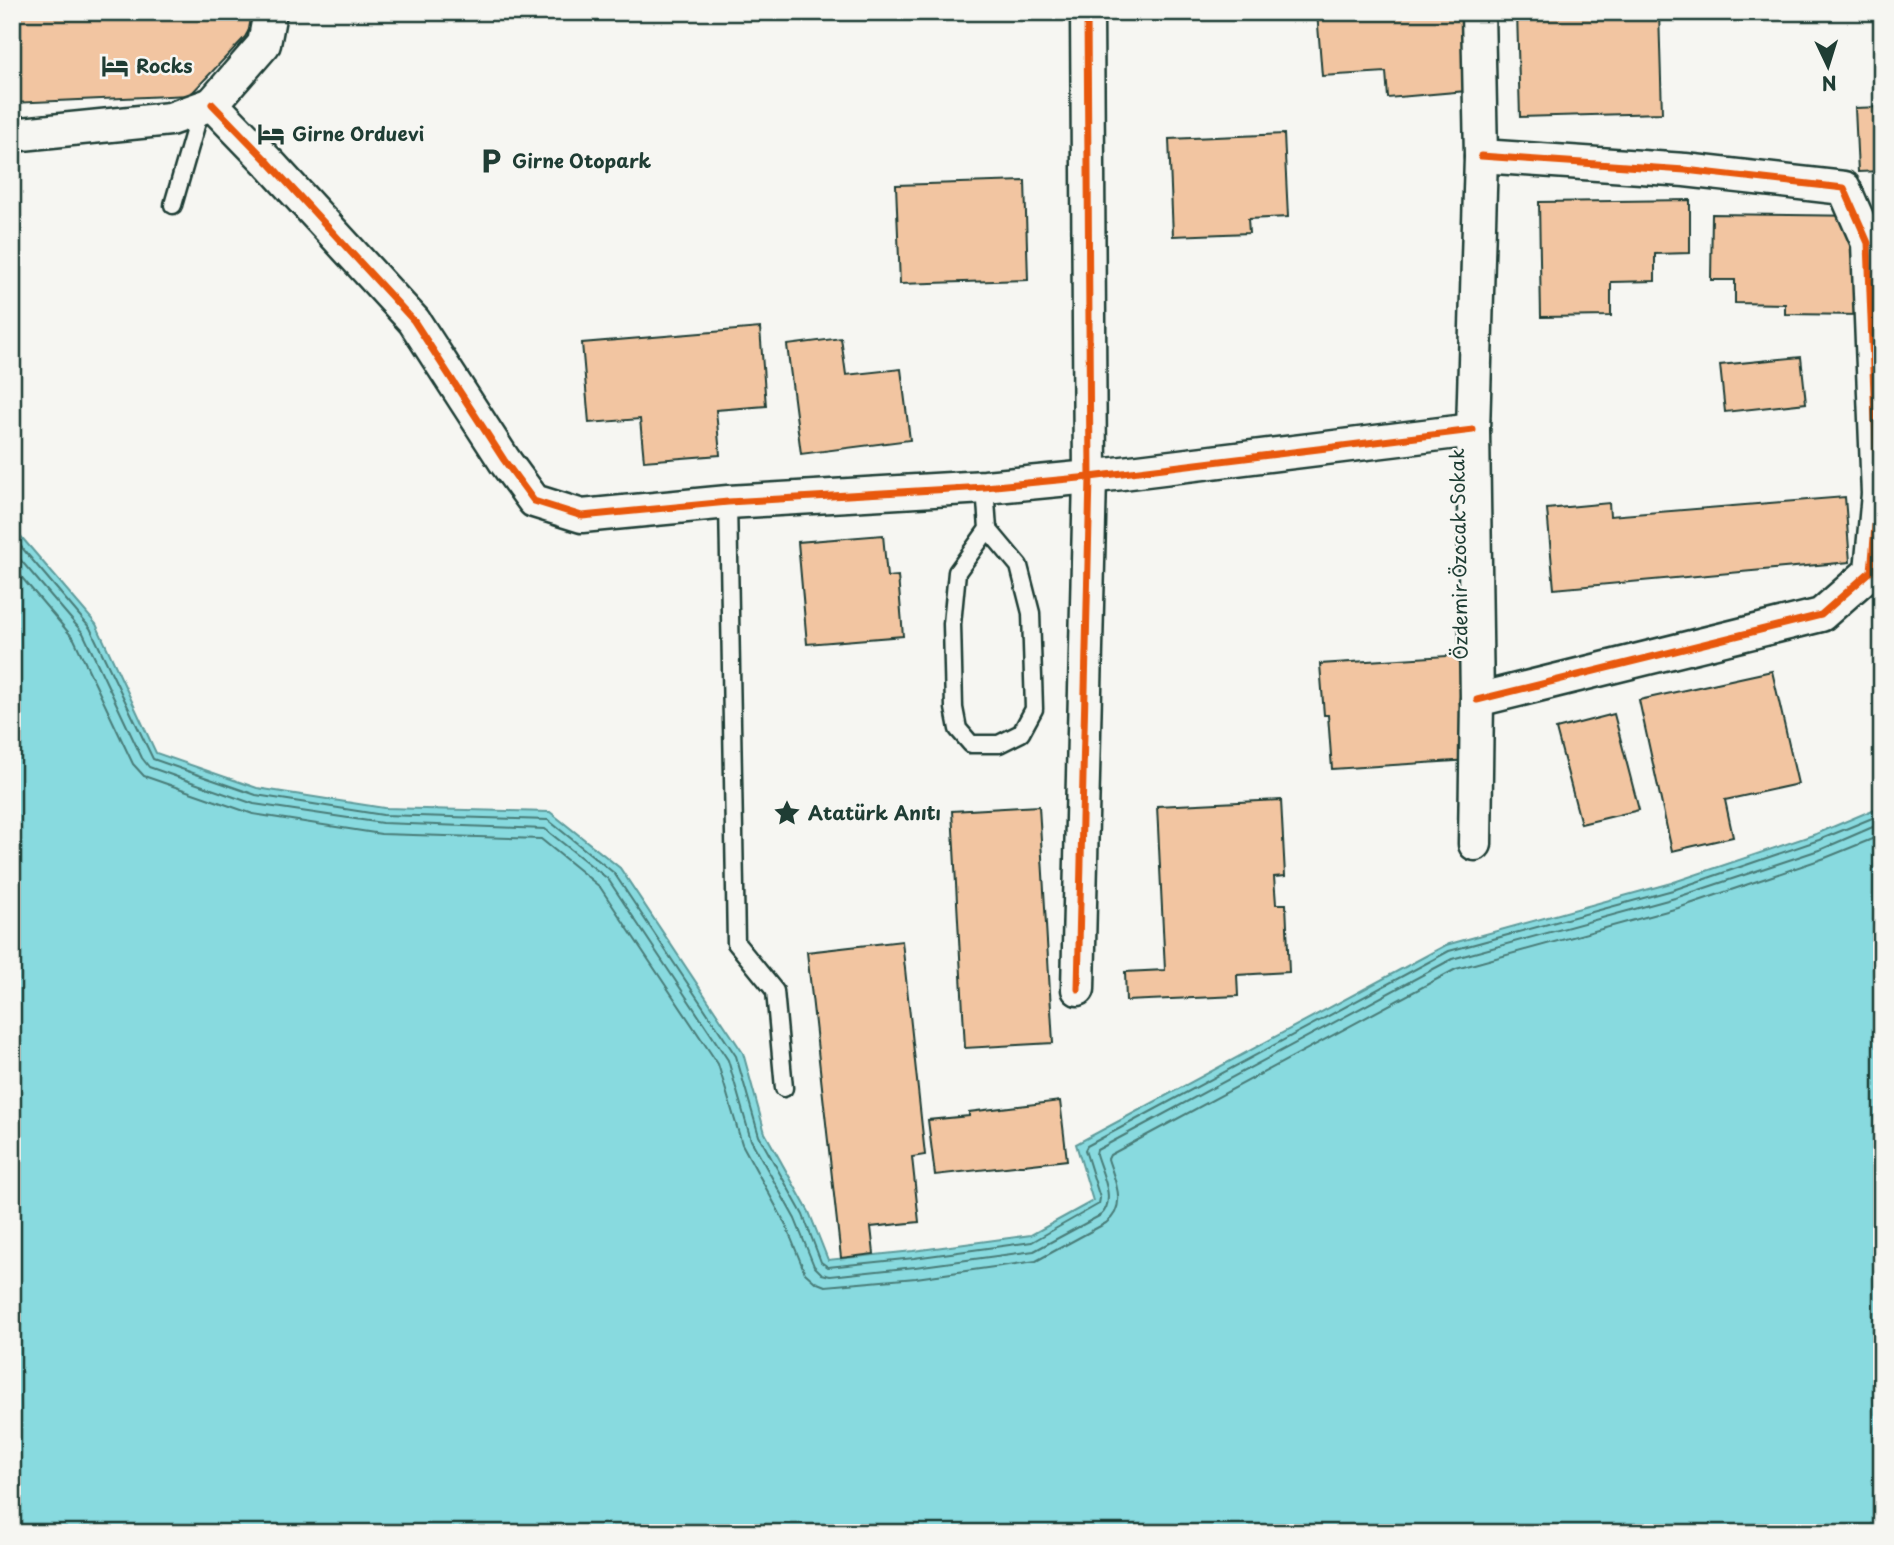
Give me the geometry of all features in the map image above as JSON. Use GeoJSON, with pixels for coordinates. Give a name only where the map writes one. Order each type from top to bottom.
{"type":"FeatureCollection","features":[{"type":"Feature","properties":{"kind":"street"},"geometry":{"type":"LineString","coordinates":[[12,135],[170,119],[206,106],[264,44],[270,12]]}},
{"type":"Feature","properties":{"kind":"street"},"geometry":{"type":"LineString","coordinates":[[1078,989],[1090,477],[1087,12]]}},
{"type":"Feature","properties":{"kind":"street","name":"Özdemir Özocak Sokak"},"geometry":{"type":"LineString","coordinates":[[1475,844],[1477,700],[1473,430],[1481,156],[1478,12]]}},
{"type":"Feature","properties":{"kind":"street"},"geometry":{"type":"LineString","coordinates":[[206,106],[293,188],[414,321],[504,460],[534,501],[582,516],[728,502],[1090,477],[1473,430]]}},
{"type":"Feature","properties":{"kind":"street"},"geometry":{"type":"LineString","coordinates":[[1477,700],[1821,615],[1871,571],[1878,494],[1868,243],[1844,188],[1685,170],[1481,156]]}},
{"type":"Feature","properties":{"kind":"lane"},"geometry":{"type":"LineString","coordinates":[[173,205],[206,106]]}},
{"type":"Feature","properties":{"kind":"lane"},"geometry":{"type":"LineString","coordinates":[[985,486],[988,529],[1019,566],[1031,613],[1034,709],[1021,733],[999,744],[971,744],[958,729],[954,708],[952,624],[957,572],[988,529]]}},
{"type":"Feature","properties":{"kind":"lane"},"geometry":{"type":"LineString","coordinates":[[728,502],[736,943],[775,991],[784,1088]]}},
{"type":"Feature","properties":{"kind":"water"},"geometry":{"type":"Polygon","coordinates":[[[12,526],[96,624],[156,753],[257,788],[384,808],[550,812],[620,868],[743,1053],[765,1133],[809,1212],[828,1260],[1031,1235],[1093,1201],[1076,1144],[1446,945],[1671,883],[1816,834],[1882,806],[1882,1533],[12,1533],[12,526]]]}},
{"type":"Feature","properties":{"kind":"building","name":"Rocks"},"geometry":{"type":"Polygon","coordinates":[[[12,12],[259,12],[245,37],[190,95],[12,103],[12,12]]]}},
{"type":"Feature","properties":{"kind":"building"},"geometry":{"type":"Polygon","coordinates":[[[1317,12],[1461,12],[1466,91],[1388,98],[1386,72],[1322,76],[1317,12]]]}},
{"type":"Feature","properties":{"kind":"building"},"geometry":{"type":"Polygon","coordinates":[[[1517,12],[1659,12],[1662,113],[1520,117],[1517,12]]]}},
{"type":"Feature","properties":{"kind":"building"},"geometry":{"type":"Polygon","coordinates":[[[1882,107],[1882,171],[1858,172],[1855,108],[1882,107]]]}},
{"type":"Feature","properties":{"kind":"building"},"geometry":{"type":"Polygon","coordinates":[[[1284,134],[1288,217],[1248,219],[1249,233],[1173,236],[1169,139],[1284,134]]]}},
{"type":"Feature","properties":{"kind":"building"},"geometry":{"type":"Polygon","coordinates":[[[1025,181],[1028,280],[900,284],[896,185],[1025,181]]]}},
{"type":"Feature","properties":{"kind":"building"},"geometry":{"type":"Polygon","coordinates":[[[1690,200],[1690,253],[1655,254],[1655,281],[1611,282],[1611,316],[1541,317],[1539,202],[1690,200]]]}},
{"type":"Feature","properties":{"kind":"building"},"geometry":{"type":"Polygon","coordinates":[[[1712,214],[1864,216],[1863,315],[1785,314],[1785,304],[1735,303],[1735,280],[1711,280],[1712,214]]]}},
{"type":"Feature","properties":{"kind":"building"},"geometry":{"type":"Polygon","coordinates":[[[760,328],[766,406],[716,410],[720,455],[644,461],[640,419],[589,423],[582,343],[760,328]]]}},
{"type":"Feature","properties":{"kind":"building"},"geometry":{"type":"Polygon","coordinates":[[[841,338],[846,375],[901,369],[910,440],[801,454],[787,345],[841,338]]]}},
{"type":"Feature","properties":{"kind":"building"},"geometry":{"type":"Polygon","coordinates":[[[1801,357],[1806,403],[1725,412],[1720,365],[1801,357]]]}},
{"type":"Feature","properties":{"kind":"building"},"geometry":{"type":"Polygon","coordinates":[[[1845,497],[1850,562],[1554,589],[1547,509],[1609,503],[1610,516],[1845,497]]]}},
{"type":"Feature","properties":{"kind":"building"},"geometry":{"type":"Polygon","coordinates":[[[883,535],[887,577],[898,576],[903,636],[807,644],[798,542],[883,535]]]}},
{"type":"Feature","properties":{"kind":"building"},"geometry":{"type":"Polygon","coordinates":[[[1463,655],[1470,760],[1332,769],[1328,715],[1324,715],[1320,664],[1463,655]]]}},
{"type":"Feature","properties":{"kind":"building"},"geometry":{"type":"Polygon","coordinates":[[[1772,671],[1798,784],[1725,800],[1733,837],[1672,851],[1639,700],[1772,671]]]}},
{"type":"Feature","properties":{"kind":"building"},"geometry":{"type":"Polygon","coordinates":[[[1614,714],[1639,810],[1581,824],[1556,729],[1614,714]]]}},
{"type":"Feature","properties":{"kind":"building"},"geometry":{"type":"Polygon","coordinates":[[[1281,800],[1285,876],[1274,877],[1276,904],[1286,904],[1289,972],[1237,975],[1238,996],[1126,1001],[1125,972],[1165,970],[1157,806],[1281,800]]]}},
{"type":"Feature","properties":{"kind":"building"},"geometry":{"type":"Polygon","coordinates":[[[1039,806],[1053,1043],[965,1048],[952,811],[1039,806]]]}},
{"type":"Feature","properties":{"kind":"building"},"geometry":{"type":"Polygon","coordinates":[[[902,941],[925,1155],[912,1157],[919,1222],[871,1227],[874,1254],[841,1258],[807,952],[902,941]]]}},
{"type":"Feature","properties":{"kind":"building"},"geometry":{"type":"Polygon","coordinates":[[[1060,1101],[1067,1160],[935,1175],[928,1120],[1060,1101]]]}},
{"type":"Feature","properties":{"kind":"cycle path"},"geometry":{"type":"LineString","coordinates":[[1078,989],[1090,477],[1087,12]]}},
{"type":"Feature","properties":{"kind":"cycle path"},"geometry":{"type":"LineString","coordinates":[[212,104],[414,321],[504,460],[534,501],[582,516],[728,502],[985,487],[1090,477],[1473,430]]}},
{"type":"Feature","properties":{"kind":"cycle path"},"geometry":{"type":"LineString","coordinates":[[1477,700],[1821,615],[1871,571],[1878,494],[1868,243],[1844,188],[1685,170],[1481,156]]}},
{"type":"Feature","properties":{"kind":"place","name":"Rocks"},"geometry":{"type":"Point","coordinates":[115,66]}},
{"type":"Feature","properties":{"kind":"place","name":"Girne Orduevi"},"geometry":{"type":"Point","coordinates":[271,134]}},
{"type":"Feature","properties":{"kind":"place","name":"Girne Otopark"},"geometry":{"type":"Point","coordinates":[491,161]}},
{"type":"Feature","properties":{"kind":"place","name":"Atatürk Anıtı"},"geometry":{"type":"Point","coordinates":[787,813]}}]}
